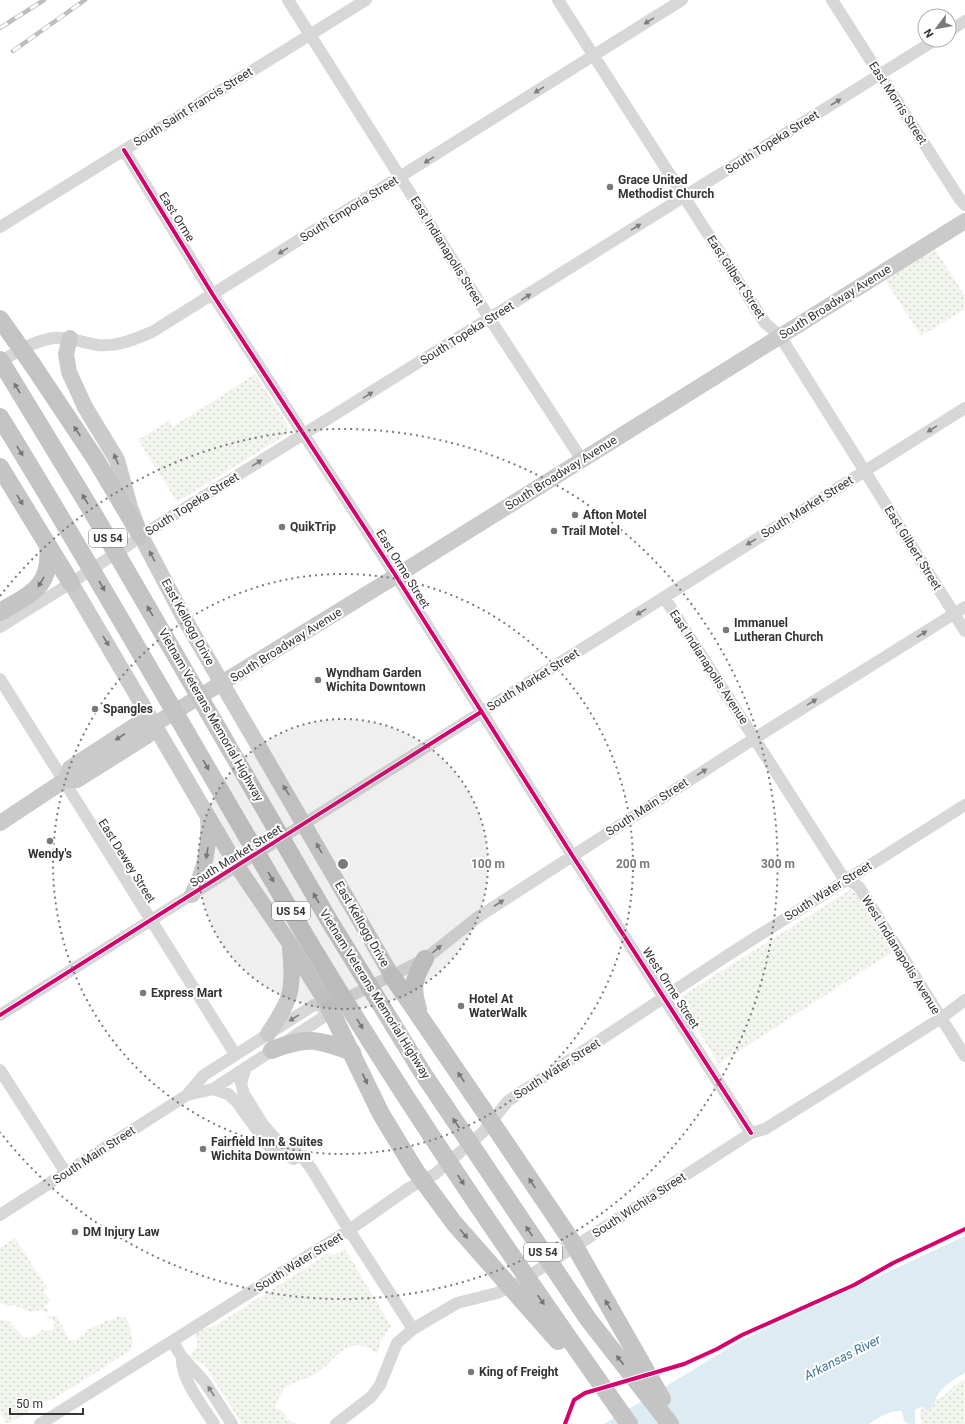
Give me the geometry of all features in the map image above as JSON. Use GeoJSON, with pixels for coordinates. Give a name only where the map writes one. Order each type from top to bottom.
{"type":"FeatureCollection","features":[{"type":"Feature","properties":{"kind":"highway"},"geometry":{"type":"LineString","coordinates":[[0,319],[96,460],[141,536]]}},
{"type":"Feature","properties":{"kind":"highway","name":"Vietnam Veterans Memorial Highway"},"geometry":{"type":"LineString","coordinates":[[0,361],[93,513],[330,922],[424,1075],[588,1319],[670,1424]]}},
{"type":"Feature","properties":{"kind":"highway","name":"US 54"},"geometry":{"type":"LineString","coordinates":[[0,418],[66,524],[306,938],[400,1090],[538,1295],[629,1424]]}},
{"type":"Feature","properties":{"kind":"highway"},"geometry":{"type":"LineString","coordinates":[[0,467],[72,583]]}},
{"type":"Feature","properties":{"kind":"highway"},"geometry":{"type":"LineString","coordinates":[[0,612],[32,592],[40,585],[49,561],[48,545]]}},
{"type":"Feature","properties":{"kind":"highway"},"geometry":{"type":"LineString","coordinates":[[421,1019],[414,996],[413,983],[425,959]]}},
{"type":"Feature","properties":{"kind":"highway"},"geometry":{"type":"LineString","coordinates":[[392,976],[573,1243],[676,1424]]}},
{"type":"Feature","properties":{"kind":"highway"},"geometry":{"type":"LineString","coordinates":[[329,1007],[381,1114],[415,1170],[454,1223],[629,1424]]}},
{"type":"Feature","properties":{"kind":"highway"},"geometry":{"type":"LineString","coordinates":[[270,1042],[291,1043],[305,1040],[324,1041],[352,1052]]}},
{"type":"Feature","properties":{"kind":"main road","name":"South Broadway Avenue"},"geometry":{"type":"LineString","coordinates":[[0,823],[65,780],[70,768],[140,723],[155,724],[222,684],[965,221]]}},
{"type":"Feature","properties":{"kind":"main road","name":"East Kellogg Drive"},"geometry":{"type":"LineString","coordinates":[[70,338],[66,354],[69,372],[85,407],[117,460],[130,507],[141,536],[222,684],[305,824],[392,976]]}},
{"type":"Feature","properties":{"kind":"main road"},"geometry":{"type":"LineString","coordinates":[[72,583],[237,866],[290,944],[329,1007]]}},
{"type":"Feature","properties":{"kind":"main road"},"geometry":{"type":"LineString","coordinates":[[192,894],[201,877],[207,856],[210,838],[208,814]]}},
{"type":"Feature","properties":{"kind":"main road"},"geometry":{"type":"LineString","coordinates":[[270,1042],[291,994],[293,979],[290,944]]}},
{"type":"Feature","properties":{"kind":"street","name":"East Indianapolis Street"},"geometry":{"type":"LineString","coordinates":[[288,0],[490,319],[582,460]]}},
{"type":"Feature","properties":{"kind":"street","name":"South Saint Francis Street"},"geometry":{"type":"LineString","coordinates":[[0,228],[366,0]]}},
{"type":"Feature","properties":{"kind":"street","name":"East Gilbert Street"},"geometry":{"type":"LineString","coordinates":[[558,0],[765,323],[780,336],[965,631]]}},
{"type":"Feature","properties":{"kind":"street","name":"South Emporia Street"},"geometry":{"type":"LineString","coordinates":[[0,361],[39,341],[54,338],[70,338],[100,345],[128,342],[152,332],[682,0]]}},
{"type":"Feature","properties":{"kind":"street","name":"East Morris Street"},"geometry":{"type":"LineString","coordinates":[[832,0],[959,198],[965,205]]}},
{"type":"Feature","properties":{"kind":"street","name":"South Topeka Street"},"geometry":{"type":"LineString","coordinates":[[0,627],[72,583],[141,536],[303,434],[490,319],[922,48]]}},
{"type":"Feature","properties":{"kind":"street","name":"East Orme"},"geometry":{"type":"LineString","coordinates":[[124,150],[213,295]]}},
{"type":"Feature","properties":{"kind":"street","name":"East Orme Street"},"geometry":{"type":"LineString","coordinates":[[213,295],[396,576],[572,855]]}},
{"type":"Feature","properties":{"kind":"street","name":"South Market Street"},"geometry":{"type":"LineString","coordinates":[[0,1015],[965,408]]}},
{"type":"Feature","properties":{"kind":"street","name":"East Indianapolis Avenue"},"geometry":{"type":"LineString","coordinates":[[664,597],[755,738]]}},
{"type":"Feature","properties":{"kind":"street","name":"South Main Street"},"geometry":{"type":"LineString","coordinates":[[0,1215],[187,1095],[204,1075],[236,1054],[270,1042],[322,1018],[329,1007],[425,959],[466,925],[572,855],[755,738],[965,607]]}},
{"type":"Feature","properties":{"kind":"street","name":"East Dewey Street"},"geometry":{"type":"LineString","coordinates":[[0,679],[65,780],[236,1054]]}},
{"type":"Feature","properties":{"kind":"street","name":"West Indianapolis Avenue"},"geometry":{"type":"LineString","coordinates":[[755,738],[841,874],[849,878],[859,887],[965,1056]]}},
{"type":"Feature","properties":{"kind":"street","name":"South Water Street"},"geometry":{"type":"LineString","coordinates":[[40,1424],[349,1230],[409,1188],[435,1174],[482,1133],[508,1101],[728,954],[965,805]]}},
{"type":"Feature","properties":{"kind":"street","name":"West Orme Street"},"geometry":{"type":"LineString","coordinates":[[572,855],[665,997],[751,1133]]}},
{"type":"Feature","properties":{"kind":"street","name":"South Wichita Street"},"geometry":{"type":"LineString","coordinates":[[336,1424],[370,1397],[380,1384],[397,1343],[414,1329],[458,1303],[497,1293],[518,1283],[751,1133],[765,1129],[941,1018],[965,1000]]}},
{"type":"Feature","properties":{"kind":"street","name":"South Main Street"},"geometry":{"type":"LineString","coordinates":[[187,1095],[213,1089],[246,1067],[270,1042],[314,1005],[329,1007]]}},
{"type":"Feature","properties":{"kind":"street"},"geometry":{"type":"LineString","coordinates":[[246,1067],[241,1083],[244,1094],[272,1135],[282,1145],[301,1156],[311,1168],[349,1230],[414,1329]]}},
{"type":"Feature","properties":{"kind":"street"},"geometry":{"type":"LineString","coordinates":[[0,1070],[66,1173]]}},
{"type":"Feature","properties":{"kind":"street"},"geometry":{"type":"LineString","coordinates":[[213,1089],[228,1094],[236,1101],[270,1148],[311,1168]]}},
{"type":"Feature","properties":{"kind":"street"},"geometry":{"type":"LineString","coordinates":[[172,1341],[182,1357],[204,1381],[232,1424]]}},
{"type":"Feature","properties":{"kind":"street"},"geometry":{"type":"LineString","coordinates":[[182,1357],[181,1362],[187,1378],[214,1424]]}},
{"type":"Feature","properties":{"kind":"shaded area"},"geometry":{"type":"Polygon","coordinates":[[[935,249],[965,296],[965,309],[921,336],[885,280],[935,249]]]}},
{"type":"Feature","properties":{"kind":"shaded area"},"geometry":{"type":"Polygon","coordinates":[[[255,374],[288,426],[287,434],[177,502],[138,440],[168,421],[173,427],[255,374]]]}},
{"type":"Feature","properties":{"kind":"shaded area"},"geometry":{"type":"Polygon","coordinates":[[[850,890],[856,894],[892,952],[719,1064],[683,1006],[682,996],[850,890]]]}},
{"type":"Feature","properties":{"kind":"shaded area"},"geometry":{"type":"Polygon","coordinates":[[[15,1238],[47,1288],[44,1292],[50,1301],[44,1306],[49,1311],[46,1313],[41,1310],[29,1312],[15,1305],[10,1306],[0,1303],[0,1248],[15,1238]]]}},
{"type":"Feature","properties":{"kind":"shaded area"},"geometry":{"type":"Polygon","coordinates":[[[345,1249],[391,1326],[381,1341],[377,1354],[367,1348],[358,1346],[350,1347],[343,1350],[317,1373],[286,1387],[282,1391],[275,1408],[283,1411],[287,1419],[297,1424],[242,1424],[204,1364],[189,1357],[197,1347],[197,1341],[194,1334],[205,1328],[215,1326],[329,1253],[334,1255],[345,1249]]]}},
{"type":"Feature","properties":{"kind":"shaded area"},"geometry":{"type":"Polygon","coordinates":[[[49,1316],[56,1316],[70,1341],[80,1338],[87,1330],[108,1319],[109,1321],[119,1316],[126,1318],[129,1323],[130,1332],[133,1339],[131,1350],[52,1400],[39,1404],[28,1411],[28,1413],[7,1424],[0,1413],[0,1320],[9,1321],[24,1338],[27,1338],[35,1336],[42,1330],[50,1331],[54,1328],[54,1322],[51,1318],[46,1319],[49,1316]]]}},
{"type":"Feature","properties":{"kind":"shaded area"},"geometry":{"type":"Polygon","coordinates":[[[965,1379],[965,1424],[922,1424],[920,1414],[922,1408],[934,1400],[940,1399],[958,1383],[965,1379]]]}},
{"type":"Feature","properties":{"kind":"water","name":"Arkansas River"},"geometry":{"type":"Polygon","coordinates":[[[965,1236],[965,1373],[945,1386],[937,1396],[934,1406],[927,1410],[923,1407],[915,1409],[915,1424],[906,1422],[901,1411],[897,1411],[888,1413],[869,1424],[604,1424],[742,1340],[965,1236]]]}},
{"type":"Feature","properties":{"kind":"railway"},"geometry":{"type":"LineString","coordinates":[[0,28],[44,0]]}},
{"type":"Feature","properties":{"kind":"railway"},"geometry":{"type":"LineString","coordinates":[[13,51],[85,0]]}},
{"type":"Feature","properties":{"kind":"cycle path"},"geometry":{"type":"LineString","coordinates":[[124,150],[213,295],[396,576],[572,855],[751,1133]]}},
{"type":"Feature","properties":{"kind":"cycle path"},"geometry":{"type":"LineString","coordinates":[[0,1015],[481,712]]}},
{"type":"Feature","properties":{"kind":"cycle path"},"geometry":{"type":"LineString","coordinates":[[565,1424],[574,1400],[585,1393],[684,1364],[717,1349],[742,1335],[854,1285],[893,1263],[965,1229]]}},
{"type":"Feature","properties":{"kind":"place","name":"Grace United Methodist Church"},"geometry":{"type":"Point","coordinates":[610,187]}},
{"type":"Feature","properties":{"kind":"place","name":"Afton Motel"},"geometry":{"type":"Point","coordinates":[575,515]}},
{"type":"Feature","properties":{"kind":"place","name":"QuikTrip"},"geometry":{"type":"Point","coordinates":[282,527]}},
{"type":"Feature","properties":{"kind":"place","name":"Trail Motel"},"geometry":{"type":"Point","coordinates":[554,531]}},
{"type":"Feature","properties":{"kind":"place","name":"Immanuel Lutheran Church"},"geometry":{"type":"Point","coordinates":[726,630]}},
{"type":"Feature","properties":{"kind":"place","name":"Wyndham Garden Wichita Downtown"},"geometry":{"type":"Point","coordinates":[318,680]}},
{"type":"Feature","properties":{"kind":"place","name":"Spangles"},"geometry":{"type":"Point","coordinates":[95,709]}},
{"type":"Feature","properties":{"kind":"place","name":"Wendy's"},"geometry":{"type":"Point","coordinates":[50,841]}},
{"type":"Feature","properties":{"kind":"place","name":"Express Mart"},"geometry":{"type":"Point","coordinates":[143,993]}},
{"type":"Feature","properties":{"kind":"place","name":"Hotel At WaterWalk"},"geometry":{"type":"Point","coordinates":[461,1006]}},
{"type":"Feature","properties":{"kind":"place","name":"Fairfield Inn & Suites Wichita Downtown"},"geometry":{"type":"Point","coordinates":[203,1149]}},
{"type":"Feature","properties":{"kind":"place","name":"DM Injury Law"},"geometry":{"type":"Point","coordinates":[75,1232]}},
{"type":"Feature","properties":{"kind":"place","name":"King of Freight"},"geometry":{"type":"Point","coordinates":[471,1372]}}]}
